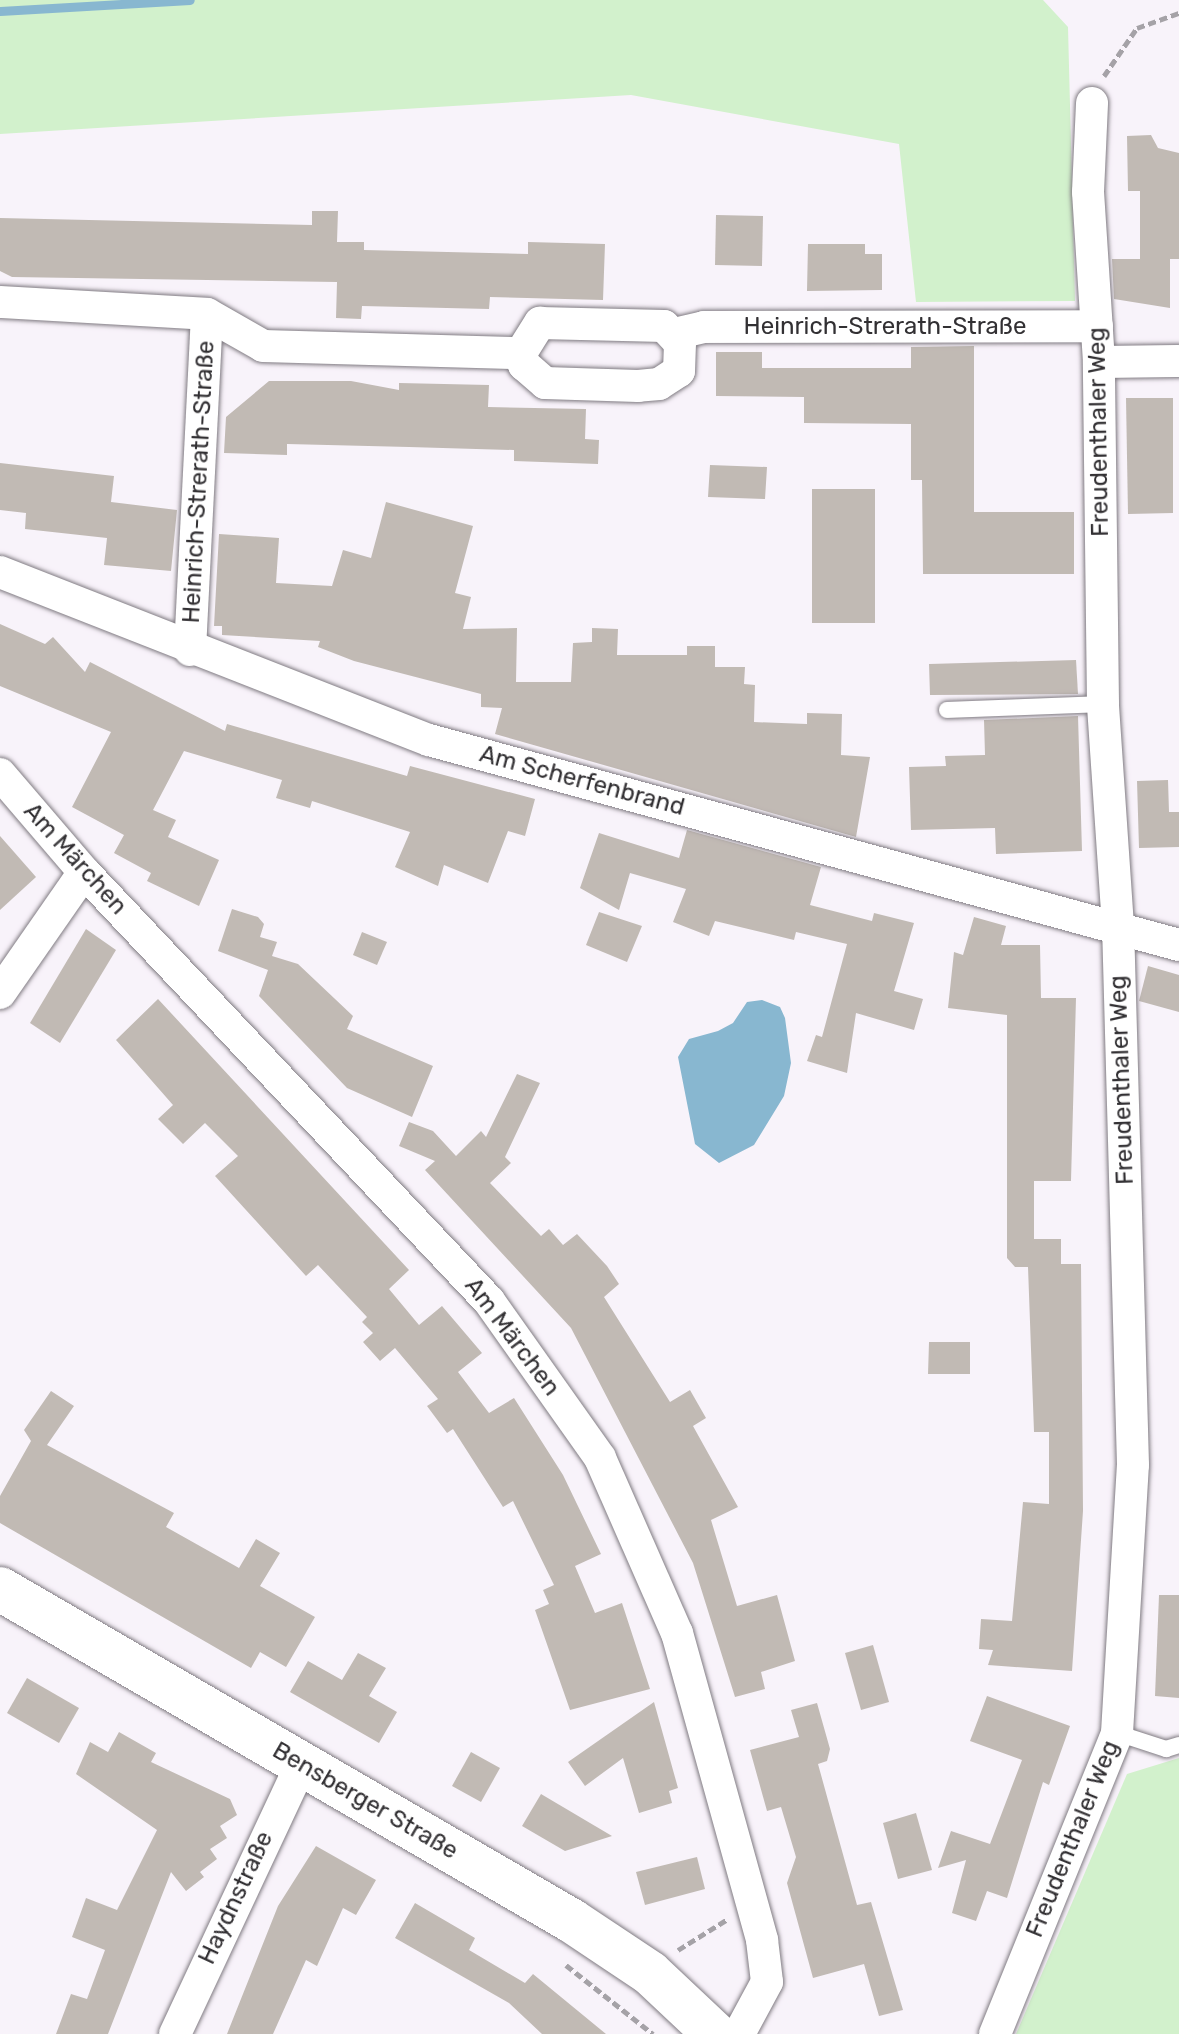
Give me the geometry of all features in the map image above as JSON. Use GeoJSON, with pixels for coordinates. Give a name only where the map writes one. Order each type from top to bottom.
{"type":"FeatureCollection","features":[{"type":"Feature","properties":{"kind":"main road","name":"Bensberger Straße"},"geometry":{"type":"LineString","coordinates":[[0,1589],[572,1921],[655,1977],[715,2034]]}},
{"type":"Feature","properties":{"kind":"street","name":"Freudenthaler Weg"},"geometry":{"type":"LineString","coordinates":[[995,2034],[1117,1733],[1133,1465],[1118,926],[1103,704],[1099,362],[1088,192],[1092,103]]}},
{"type":"Feature","properties":{"kind":"street","name":"Heinrich-Strerath-Straße"},"geometry":{"type":"LineString","coordinates":[[0,302],[207,314],[263,346],[521,353],[540,323],[652,323],[674,334],[704,327],[1097,326]]}},
{"type":"Feature","properties":{"kind":"street","name":"Heinrich-Strerath-Straße"},"geometry":{"type":"LineString","coordinates":[[190,650],[207,314]]}},
{"type":"Feature","properties":{"kind":"street"},"geometry":{"type":"LineString","coordinates":[[521,353],[524,365],[545,383],[659,384],[679,371],[674,334]]}},
{"type":"Feature","properties":{"kind":"street"},"geometry":{"type":"LineString","coordinates":[[1099,362],[1179,361]]}},
{"type":"Feature","properties":{"kind":"street","name":"Am Scherfenbrand"},"geometry":{"type":"LineString","coordinates":[[0,572],[190,650],[429,740],[1179,945]]}},
{"type":"Feature","properties":{"kind":"street","name":"Am Märchen"},"geometry":{"type":"LineString","coordinates":[[0,774],[84,872],[489,1301],[600,1458],[677,1633],[752,1899],[768,1976],[739,2034]]}},
{"type":"Feature","properties":{"kind":"street"},"geometry":{"type":"LineString","coordinates":[[0,993],[84,872]]}},
{"type":"Feature","properties":{"kind":"street","name":"Haydnstraße"},"geometry":{"type":"LineString","coordinates":[[175,2034],[301,1765]]}},
{"type":"Feature","properties":{"kind":"lane"},"geometry":{"type":"LineString","coordinates":[[947,710],[1103,704]]}},
{"type":"Feature","properties":{"kind":"lane"},"geometry":{"type":"LineString","coordinates":[[1117,1733],[1166,1749],[1179,1745]]}},
{"type":"Feature","properties":{"kind":"path"},"geometry":{"type":"LineString","coordinates":[[1092,103],[1137,28],[1179,13]]}},
{"type":"Feature","properties":{"kind":"path"},"geometry":{"type":"LineString","coordinates":[[655,1977],[677,1950],[718,1930],[752,1899]]}},
{"type":"Feature","properties":{"kind":"green space"},"geometry":{"type":"Polygon","coordinates":[[[0,0],[1043,0],[1068,27],[1075,301],[916,302],[899,144],[631,95],[0,134],[0,0]]]}},
{"type":"Feature","properties":{"kind":"green space"},"geometry":{"type":"Polygon","coordinates":[[[1179,1758],[1179,2034],[1016,2034],[1127,1774],[1179,1758]]]}},
{"type":"Feature","properties":{"kind":"water"},"geometry":{"type":"Polygon","coordinates":[[[762,1000],[780,1007],[785,1018],[791,1063],[784,1096],[754,1145],[719,1163],[695,1144],[678,1057],[689,1039],[733,1023],[747,1002],[762,1000]]]}},
{"type":"Feature","properties":{"kind":"building"},"geometry":{"type":"Polygon","coordinates":[[[1151,135],[1158,148],[1179,153],[1179,259],[1170,259],[1170,308],[1114,299],[1112,259],[1140,259],[1140,191],[1128,191],[1127,136],[1151,135]]]}},
{"type":"Feature","properties":{"kind":"building"},"geometry":{"type":"Polygon","coordinates":[[[312,211],[338,211],[337,242],[364,242],[364,250],[528,254],[528,242],[605,244],[603,300],[490,297],[489,309],[362,306],[361,319],[336,318],[337,282],[12,277],[0,271],[0,218],[312,225],[312,211]]]}},
{"type":"Feature","properties":{"kind":"building"},"geometry":{"type":"Polygon","coordinates":[[[716,215],[763,216],[762,266],[715,265],[716,215]]]}},
{"type":"Feature","properties":{"kind":"building"},"geometry":{"type":"Polygon","coordinates":[[[808,244],[865,244],[865,254],[882,254],[882,290],[807,291],[808,244]]]}},
{"type":"Feature","properties":{"kind":"building"},"geometry":{"type":"Polygon","coordinates":[[[974,346],[974,512],[1074,512],[1074,574],[923,574],[922,480],[911,480],[911,424],[804,423],[804,397],[716,396],[716,352],[762,352],[762,368],[911,368],[911,347],[974,346]]]}},
{"type":"Feature","properties":{"kind":"building"},"geometry":{"type":"Polygon","coordinates":[[[269,381],[351,381],[399,390],[399,383],[489,385],[488,407],[586,409],[585,439],[599,440],[598,464],[514,461],[514,450],[287,444],[287,455],[224,453],[226,417],[269,381]]]}},
{"type":"Feature","properties":{"kind":"building"},"geometry":{"type":"Polygon","coordinates":[[[1126,398],[1173,398],[1173,513],[1128,514],[1126,398]]]}},
{"type":"Feature","properties":{"kind":"building"},"geometry":{"type":"Polygon","coordinates":[[[0,463],[114,476],[111,502],[177,510],[171,571],[104,565],[107,538],[25,529],[26,513],[0,510],[0,463]]]}},
{"type":"Feature","properties":{"kind":"building"},"geometry":{"type":"Polygon","coordinates":[[[710,465],[767,467],[765,499],[708,497],[710,465]]]}},
{"type":"Feature","properties":{"kind":"building"},"geometry":{"type":"Polygon","coordinates":[[[812,489],[875,489],[875,623],[812,623],[812,489]]]}},
{"type":"Feature","properties":{"kind":"building"},"geometry":{"type":"Polygon","coordinates":[[[386,502],[473,526],[455,593],[471,597],[463,629],[517,628],[516,682],[571,682],[573,643],[592,642],[592,628],[618,629],[617,655],[687,655],[687,646],[715,646],[715,667],[745,667],[744,684],[755,685],[754,722],[807,724],[807,713],[842,714],[841,755],[870,757],[856,837],[495,734],[502,708],[481,707],[481,694],[354,661],[318,647],[320,641],[222,635],[222,626],[214,626],[219,534],[279,538],[276,583],[332,586],[343,550],[371,558],[386,502]]]}},
{"type":"Feature","properties":{"kind":"building"},"geometry":{"type":"Polygon","coordinates":[[[0,624],[45,644],[53,637],[85,672],[90,662],[225,731],[227,724],[407,776],[410,766],[535,799],[525,836],[508,831],[488,883],[444,865],[438,886],[395,867],[410,832],[312,801],[310,808],[276,798],[282,780],[184,751],[153,810],[176,820],[168,837],[219,860],[199,906],[147,881],[151,873],[114,853],[124,835],[72,807],[111,732],[0,686],[0,624]]]}},
{"type":"Feature","properties":{"kind":"building"},"geometry":{"type":"Polygon","coordinates":[[[1076,660],[1078,694],[930,695],[929,664],[1076,660]]]}},
{"type":"Feature","properties":{"kind":"building"},"geometry":{"type":"Polygon","coordinates":[[[1078,716],[1082,851],[996,854],[995,828],[911,830],[909,767],[946,766],[945,756],[985,755],[984,720],[1078,716]]]}},
{"type":"Feature","properties":{"kind":"building"},"geometry":{"type":"Polygon","coordinates":[[[1168,780],[1169,812],[1179,812],[1179,847],[1139,848],[1137,781],[1168,780]]]}},
{"type":"Feature","properties":{"kind":"building"},"geometry":{"type":"Polygon","coordinates":[[[687,830],[821,867],[810,905],[872,921],[874,913],[914,923],[894,991],[923,999],[914,1030],[856,1013],[847,1073],[807,1061],[816,1035],[822,1037],[847,944],[796,932],[794,940],[715,921],[709,936],[673,922],[686,889],[630,873],[619,910],[580,888],[599,833],[679,858],[687,830]]]}},
{"type":"Feature","properties":{"kind":"building"},"geometry":{"type":"Polygon","coordinates":[[[0,836],[36,877],[0,910],[0,836]]]}},
{"type":"Feature","properties":{"kind":"building"},"geometry":{"type":"Polygon","coordinates":[[[232,909],[258,917],[264,924],[260,937],[277,942],[272,956],[298,964],[353,1016],[347,1029],[433,1066],[412,1117],[347,1088],[259,996],[268,970],[218,951],[232,909]]]}},
{"type":"Feature","properties":{"kind":"building"},"geometry":{"type":"Polygon","coordinates":[[[599,912],[642,926],[627,962],[586,945],[599,912]]]}},
{"type":"Feature","properties":{"kind":"building"},"geometry":{"type":"Polygon","coordinates":[[[974,917],[1006,926],[1001,945],[1040,945],[1041,998],[1076,998],[1071,1181],[1034,1181],[1034,1239],[1061,1239],[1061,1264],[1081,1264],[1083,1511],[1072,1671],[988,1665],[993,1650],[979,1649],[981,1619],[1012,1621],[1023,1502],[1049,1504],[1049,1432],[1034,1432],[1028,1267],[1015,1267],[1007,1258],[1007,1015],[948,1008],[954,952],[963,955],[974,917]]]}},
{"type":"Feature","properties":{"kind":"building"},"geometry":{"type":"Polygon","coordinates":[[[86,929],[116,950],[60,1043],[30,1023],[86,929]]]}},
{"type":"Feature","properties":{"kind":"building"},"geometry":{"type":"Polygon","coordinates":[[[362,932],[387,942],[377,965],[353,955],[362,932]]]}},
{"type":"Feature","properties":{"kind":"building"},"geometry":{"type":"Polygon","coordinates":[[[1148,966],[1179,975],[1179,1012],[1139,1001],[1148,966]]]}},
{"type":"Feature","properties":{"kind":"building"},"geometry":{"type":"Polygon","coordinates":[[[158,999],[409,1270],[389,1289],[419,1325],[442,1306],[482,1353],[458,1372],[489,1413],[514,1398],[563,1475],[601,1554],[575,1566],[595,1613],[622,1603],[650,1689],[570,1710],[535,1610],[549,1604],[543,1590],[554,1585],[513,1501],[503,1507],[453,1429],[447,1433],[427,1406],[438,1399],[395,1348],[380,1361],[363,1342],[373,1333],[362,1322],[367,1317],[318,1265],[306,1276],[215,1176],[238,1156],[205,1123],[183,1144],[158,1119],[173,1105],[116,1040],[158,999]]]}},
{"type":"Feature","properties":{"kind":"building"},"geometry":{"type":"Polygon","coordinates":[[[517,1074],[540,1083],[505,1157],[511,1163],[490,1183],[541,1236],[549,1229],[563,1245],[577,1234],[607,1266],[619,1284],[604,1297],[670,1402],[690,1390],[706,1418],[693,1426],[738,1507],[711,1520],[737,1606],[777,1595],[795,1661],[761,1672],[765,1689],[735,1697],[693,1563],[571,1328],[425,1170],[435,1161],[399,1146],[409,1122],[433,1131],[456,1156],[481,1131],[486,1137],[517,1074]]]}},
{"type":"Feature","properties":{"kind":"building"},"geometry":{"type":"Polygon","coordinates":[[[929,1342],[970,1342],[970,1374],[928,1374],[929,1342]]]}},
{"type":"Feature","properties":{"kind":"building"},"geometry":{"type":"Polygon","coordinates":[[[51,1391],[74,1406],[47,1445],[174,1513],[166,1527],[239,1568],[256,1539],[280,1553],[260,1586],[315,1617],[286,1667],[260,1652],[251,1668],[0,1523],[0,1496],[31,1441],[24,1430],[51,1391]]]}},
{"type":"Feature","properties":{"kind":"building"},"geometry":{"type":"Polygon","coordinates":[[[1159,1595],[1179,1595],[1179,1698],[1155,1696],[1159,1595]]]}},
{"type":"Feature","properties":{"kind":"building"},"geometry":{"type":"Polygon","coordinates":[[[873,1645],[889,1702],[861,1710],[845,1653],[873,1645]]]}},
{"type":"Feature","properties":{"kind":"building"},"geometry":{"type":"Polygon","coordinates":[[[358,1653],[386,1668],[369,1696],[397,1712],[379,1743],[290,1692],[308,1661],[342,1680],[358,1653]]]}},
{"type":"Feature","properties":{"kind":"building"},"geometry":{"type":"Polygon","coordinates":[[[27,1678],[79,1708],[59,1743],[7,1713],[27,1678]]]}},
{"type":"Feature","properties":{"kind":"building"},"geometry":{"type":"Polygon","coordinates":[[[987,1696],[1070,1726],[1049,1785],[1043,1782],[1007,1898],[987,1891],[976,1921],[952,1913],[966,1860],[938,1868],[951,1831],[990,1844],[1022,1760],[970,1741],[987,1696]]]}},
{"type":"Feature","properties":{"kind":"building"},"geometry":{"type":"Polygon","coordinates":[[[654,1702],[678,1788],[669,1791],[672,1803],[639,1813],[623,1758],[585,1786],[568,1762],[654,1702]]]}},
{"type":"Feature","properties":{"kind":"building"},"geometry":{"type":"Polygon","coordinates":[[[817,1703],[830,1749],[827,1761],[818,1764],[857,1905],[871,1902],[903,2010],[879,2016],[864,1964],[813,1978],[787,1883],[796,1857],[781,1807],[767,1811],[750,1750],[799,1737],[791,1710],[817,1703]]]}},
{"type":"Feature","properties":{"kind":"building"},"geometry":{"type":"Polygon","coordinates":[[[119,1732],[156,1753],[151,1762],[230,1799],[237,1815],[220,1826],[227,1838],[210,1849],[217,1859],[200,1872],[204,1877],[186,1891],[171,1872],[108,2034],[56,2034],[71,1994],[87,1999],[105,1950],[72,1937],[86,1898],[117,1910],[157,1830],[76,1774],[90,1742],[108,1752],[119,1732]]]}},
{"type":"Feature","properties":{"kind":"building"},"geometry":{"type":"Polygon","coordinates":[[[471,1752],[500,1768],[481,1802],[452,1786],[471,1752]]]}},
{"type":"Feature","properties":{"kind":"building"},"geometry":{"type":"Polygon","coordinates":[[[541,1794],[612,1836],[565,1851],[522,1826],[541,1794]]]}},
{"type":"Feature","properties":{"kind":"building"},"geometry":{"type":"Polygon","coordinates":[[[916,1813],[932,1870],[898,1879],[883,1823],[916,1813]]]}},
{"type":"Feature","properties":{"kind":"building"},"geometry":{"type":"Polygon","coordinates":[[[316,1846],[376,1880],[356,1915],[343,1908],[317,1966],[306,1960],[273,2034],[227,2034],[278,1906],[316,1846]]]}},
{"type":"Feature","properties":{"kind":"building"},"geometry":{"type":"Polygon","coordinates":[[[697,1857],[705,1889],[645,1905],[636,1872],[697,1857]]]}},
{"type":"Feature","properties":{"kind":"building"},"geometry":{"type":"Polygon","coordinates":[[[415,1903],[475,1938],[469,1950],[525,1983],[533,1974],[606,2034],[542,2034],[509,2003],[395,1938],[415,1903]]]}},
{"type":"Feature","properties":{"kind":"waterway"},"geometry":{"type":"LineString","coordinates":[[0,11],[190,0]]}}]}
